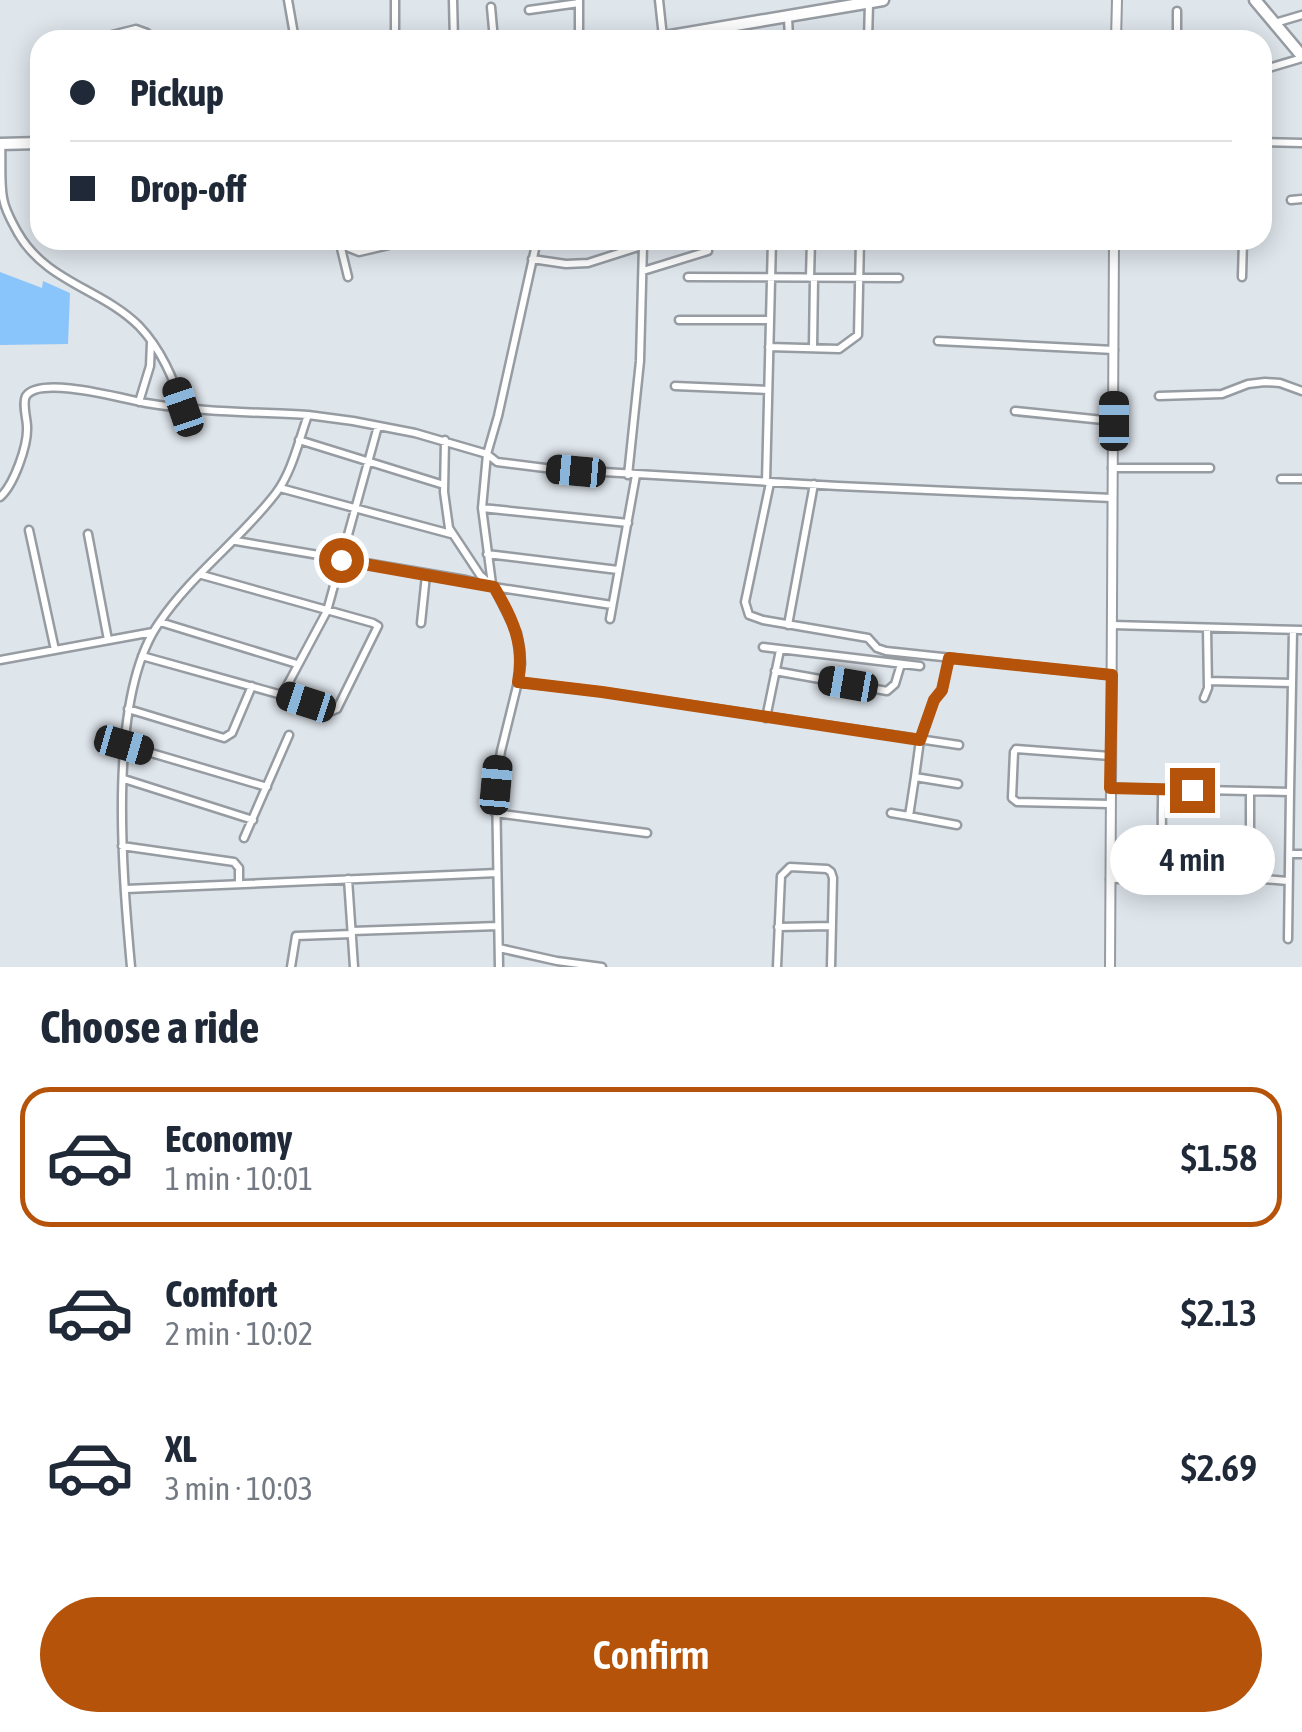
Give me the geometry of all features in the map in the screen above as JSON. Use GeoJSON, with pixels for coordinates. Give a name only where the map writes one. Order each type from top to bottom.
{"type":"FeatureCollection","features":[{"type":"Feature","properties":{"kind":"main road"},"geometry":{"type":"LineString","coordinates":[[717,30],[883,0]]}},
{"type":"Feature","properties":{"kind":"main road"},"geometry":{"type":"LineString","coordinates":[[1255,0],[1302,57]]}},
{"type":"Feature","properties":{"kind":"main road"},"geometry":{"type":"LineString","coordinates":[[1,144],[30,143]]}},
{"type":"Feature","properties":{"kind":"street"},"geometry":{"type":"LineString","coordinates":[[288,0],[293,30]]}},
{"type":"Feature","properties":{"kind":"street"},"geometry":{"type":"LineString","coordinates":[[395,0],[395,30]]}},
{"type":"Feature","properties":{"kind":"street"},"geometry":{"type":"LineString","coordinates":[[454,0],[454,30]]}},
{"type":"Feature","properties":{"kind":"street"},"geometry":{"type":"LineString","coordinates":[[659,0],[667,30]]}},
{"type":"Feature","properties":{"kind":"street"},"geometry":{"type":"LineString","coordinates":[[806,0],[808,14]]}},
{"type":"Feature","properties":{"kind":"street"},"geometry":{"type":"LineString","coordinates":[[1116,30],[1118,0]]}},
{"type":"Feature","properties":{"kind":"street"},"geometry":{"type":"LineString","coordinates":[[528,10],[579,2],[579,30]]}},
{"type":"Feature","properties":{"kind":"street"},"geometry":{"type":"LineString","coordinates":[[868,30],[869,2]]}},
{"type":"Feature","properties":{"kind":"street"},"geometry":{"type":"LineString","coordinates":[[491,7],[493,30]]}},
{"type":"Feature","properties":{"kind":"street"},"geometry":{"type":"LineString","coordinates":[[1177,11],[1177,30]]}},
{"type":"Feature","properties":{"kind":"street"},"geometry":{"type":"LineString","coordinates":[[1275,22],[1302,15]]}},
{"type":"Feature","properties":{"kind":"street"},"geometry":{"type":"LineString","coordinates":[[788,18],[789,30]]}},
{"type":"Feature","properties":{"kind":"street"},"geometry":{"type":"LineString","coordinates":[[1272,67],[1302,57]]}},
{"type":"Feature","properties":{"kind":"street"},"geometry":{"type":"LineString","coordinates":[[1272,142],[1302,143]]}},
{"type":"Feature","properties":{"kind":"street"},"geometry":{"type":"LineString","coordinates":[[1,144],[3,198],[9,217],[30,250]]}},
{"type":"Feature","properties":{"kind":"street"},"geometry":{"type":"LineString","coordinates":[[1291,200],[1302,199]]}},
{"type":"Feature","properties":{"kind":"street"},"geometry":{"type":"LineString","coordinates":[[30,250],[45,266],[125,314],[151,340],[173,379],[183,407]]}},
{"type":"Feature","properties":{"kind":"street"},"geometry":{"type":"LineString","coordinates":[[344,250],[348,277]]}},
{"type":"Feature","properties":{"kind":"street"},"geometry":{"type":"LineString","coordinates":[[500,967],[495,813],[498,764],[521,664],[516,633],[493,585],[482,508],[487,454],[534,250]]}},
{"type":"Feature","properties":{"kind":"street"},"geometry":{"type":"LineString","coordinates":[[532,259],[577,264],[626,250]]}},
{"type":"Feature","properties":{"kind":"street"},"geometry":{"type":"LineString","coordinates":[[610,619],[628,523],[640,361],[643,250]]}},
{"type":"Feature","properties":{"kind":"street"},"geometry":{"type":"LineString","coordinates":[[643,271],[708,250]]}},
{"type":"Feature","properties":{"kind":"street"},"geometry":{"type":"LineString","coordinates":[[771,250],[768,482],[746,610],[754,618],[863,636],[886,652],[1112,675]]}},
{"type":"Feature","properties":{"kind":"street"},"geometry":{"type":"LineString","coordinates":[[811,250],[814,348]]}},
{"type":"Feature","properties":{"kind":"street"},"geometry":{"type":"LineString","coordinates":[[769,346],[839,348],[858,335],[860,250]]}},
{"type":"Feature","properties":{"kind":"street"},"geometry":{"type":"LineString","coordinates":[[1110,967],[1114,250]]}},
{"type":"Feature","properties":{"kind":"street"},"geometry":{"type":"LineString","coordinates":[[1242,250],[1242,277]]}},
{"type":"Feature","properties":{"kind":"street"},"geometry":{"type":"LineString","coordinates":[[688,277],[898,278]]}},
{"type":"Feature","properties":{"kind":"street"},"geometry":{"type":"LineString","coordinates":[[679,320],[769,320]]}},
{"type":"Feature","properties":{"kind":"street"},"geometry":{"type":"LineString","coordinates":[[139,402],[150,366],[151,340]]}},
{"type":"Feature","properties":{"kind":"street"},"geometry":{"type":"LineString","coordinates":[[938,341],[1114,350]]}},
{"type":"Feature","properties":{"kind":"street"},"geometry":{"type":"LineString","coordinates":[[1160,396],[1222,394],[1265,382],[1302,391]]}},
{"type":"Feature","properties":{"kind":"street"},"geometry":{"type":"LineString","coordinates":[[675,386],[767,390]]}},
{"type":"Feature","properties":{"kind":"street"},"geometry":{"type":"LineString","coordinates":[[0,497],[10,484],[26,440],[24,401],[35,390],[60,388],[139,402],[308,415],[378,426],[445,440],[509,464],[632,475],[1112,498]]}},
{"type":"Feature","properties":{"kind":"street"},"geometry":{"type":"LineString","coordinates":[[1015,411],[1114,421]]}},
{"type":"Feature","properties":{"kind":"street"},"geometry":{"type":"LineString","coordinates":[[131,967],[122,846],[124,745],[128,709],[142,656],[159,622],[280,488],[308,415]]}},
{"type":"Feature","properties":{"kind":"street"},"geometry":{"type":"LineString","coordinates":[[282,695],[327,611],[378,426]]}},
{"type":"Feature","properties":{"kind":"street"},"geometry":{"type":"LineString","coordinates":[[299,440],[444,485]]}},
{"type":"Feature","properties":{"kind":"street"},"geometry":{"type":"LineString","coordinates":[[445,440],[444,485],[451,534],[480,575],[493,585]]}},
{"type":"Feature","properties":{"kind":"street"},"geometry":{"type":"LineString","coordinates":[[1112,468],[1210,468]]}},
{"type":"Feature","properties":{"kind":"street"},"geometry":{"type":"LineString","coordinates":[[1281,479],[1302,479]]}},
{"type":"Feature","properties":{"kind":"street"},"geometry":{"type":"LineString","coordinates":[[788,624],[814,484]]}},
{"type":"Feature","properties":{"kind":"street"},"geometry":{"type":"LineString","coordinates":[[280,488],[451,534]]}},
{"type":"Feature","properties":{"kind":"street"},"geometry":{"type":"LineString","coordinates":[[482,508],[628,523]]}},
{"type":"Feature","properties":{"kind":"street"},"geometry":{"type":"LineString","coordinates":[[29,530],[56,650]]}},
{"type":"Feature","properties":{"kind":"street"},"geometry":{"type":"LineString","coordinates":[[88,534],[108,640]]}},
{"type":"Feature","properties":{"kind":"street"},"geometry":{"type":"LineString","coordinates":[[234,541],[612,605]]}},
{"type":"Feature","properties":{"kind":"street"},"geometry":{"type":"LineString","coordinates":[[487,554],[618,570]]}},
{"type":"Feature","properties":{"kind":"street"},"geometry":{"type":"LineString","coordinates":[[142,656],[332,711],[337,708],[378,628],[373,623],[202,575]]}},
{"type":"Feature","properties":{"kind":"street"},"geometry":{"type":"LineString","coordinates":[[420,623],[426,575]]}},
{"type":"Feature","properties":{"kind":"street"},"geometry":{"type":"LineString","coordinates":[[159,622],[297,664]]}},
{"type":"Feature","properties":{"kind":"street"},"geometry":{"type":"LineString","coordinates":[[1112,625],[1297,630],[1292,683],[1288,939]]}},
{"type":"Feature","properties":{"kind":"street"},"geometry":{"type":"LineString","coordinates":[[1204,698],[1208,688],[1207,628]]}},
{"type":"Feature","properties":{"kind":"street"},"geometry":{"type":"LineString","coordinates":[[0,660],[153,632]]}},
{"type":"Feature","properties":{"kind":"street"},"geometry":{"type":"LineString","coordinates":[[763,646],[920,666]]}},
{"type":"Feature","properties":{"kind":"street"},"geometry":{"type":"LineString","coordinates":[[766,718],[780,650]]}},
{"type":"Feature","properties":{"kind":"street"},"geometry":{"type":"LineString","coordinates":[[908,816],[920,740],[934,700],[942,690],[949,658]]}},
{"type":"Feature","properties":{"kind":"street"},"geometry":{"type":"LineString","coordinates":[[776,671],[887,691],[895,684],[902,664]]}},
{"type":"Feature","properties":{"kind":"street"},"geometry":{"type":"LineString","coordinates":[[518,682],[959,746]]}},
{"type":"Feature","properties":{"kind":"street"},"geometry":{"type":"LineString","coordinates":[[1208,682],[1292,683]]}},
{"type":"Feature","properties":{"kind":"street"},"geometry":{"type":"LineString","coordinates":[[128,709],[224,738],[232,733],[252,686]]}},
{"type":"Feature","properties":{"kind":"street"},"geometry":{"type":"LineString","coordinates":[[244,838],[289,735]]}},
{"type":"Feature","properties":{"kind":"street"},"geometry":{"type":"LineString","coordinates":[[124,745],[267,787]]}},
{"type":"Feature","properties":{"kind":"street"},"geometry":{"type":"LineString","coordinates":[[1110,756],[1016,750],[1012,798],[1017,802],[1110,804]]}},
{"type":"Feature","properties":{"kind":"street"},"geometry":{"type":"LineString","coordinates":[[915,777],[958,784]]}},
{"type":"Feature","properties":{"kind":"street"},"geometry":{"type":"LineString","coordinates":[[124,779],[253,820]]}},
{"type":"Feature","properties":{"kind":"street"},"geometry":{"type":"LineString","coordinates":[[1110,788],[1290,792]]}},
{"type":"Feature","properties":{"kind":"street"},"geometry":{"type":"LineString","coordinates":[[1162,790],[1166,861],[1171,873],[1180,878]]}},
{"type":"Feature","properties":{"kind":"street"},"geometry":{"type":"LineString","coordinates":[[1250,791],[1250,878]]}},
{"type":"Feature","properties":{"kind":"street"},"geometry":{"type":"LineString","coordinates":[[495,813],[647,833]]}},
{"type":"Feature","properties":{"kind":"street"},"geometry":{"type":"LineString","coordinates":[[891,813],[957,825]]}},
{"type":"Feature","properties":{"kind":"street"},"geometry":{"type":"LineString","coordinates":[[122,846],[234,862],[239,868],[239,884]]}},
{"type":"Feature","properties":{"kind":"street"},"geometry":{"type":"LineString","coordinates":[[1290,854],[1302,854]]}},
{"type":"Feature","properties":{"kind":"street"},"geometry":{"type":"LineString","coordinates":[[777,967],[781,876],[790,867],[832,872],[831,967]]}},
{"type":"Feature","properties":{"kind":"street"},"geometry":{"type":"LineString","coordinates":[[126,889],[496,873]]}},
{"type":"Feature","properties":{"kind":"street"},"geometry":{"type":"LineString","coordinates":[[348,878],[354,967]]}},
{"type":"Feature","properties":{"kind":"street"},"geometry":{"type":"LineString","coordinates":[[1110,879],[1288,881]]}},
{"type":"Feature","properties":{"kind":"street"},"geometry":{"type":"LineString","coordinates":[[291,967],[296,936],[498,926]]}},
{"type":"Feature","properties":{"kind":"street"},"geometry":{"type":"LineString","coordinates":[[778,926],[832,926]]}},
{"type":"Feature","properties":{"kind":"street"},"geometry":{"type":"LineString","coordinates":[[499,948],[602,967]]}},
{"type":"Feature","properties":{"kind":"shaded area"},"geometry":{"type":"Polygon","coordinates":[[[0,272],[42,288],[43,281],[70,293],[68,344],[0,345],[0,272]]]}},
{"type":"Feature","properties":{"kind":"route"},"geometry":{"type":"LineString","coordinates":[[341,560],[494,587],[520,648],[518,682],[920,740],[934,700],[946,680],[949,658],[1112,675],[1110,788],[1192,790]]}}]}
